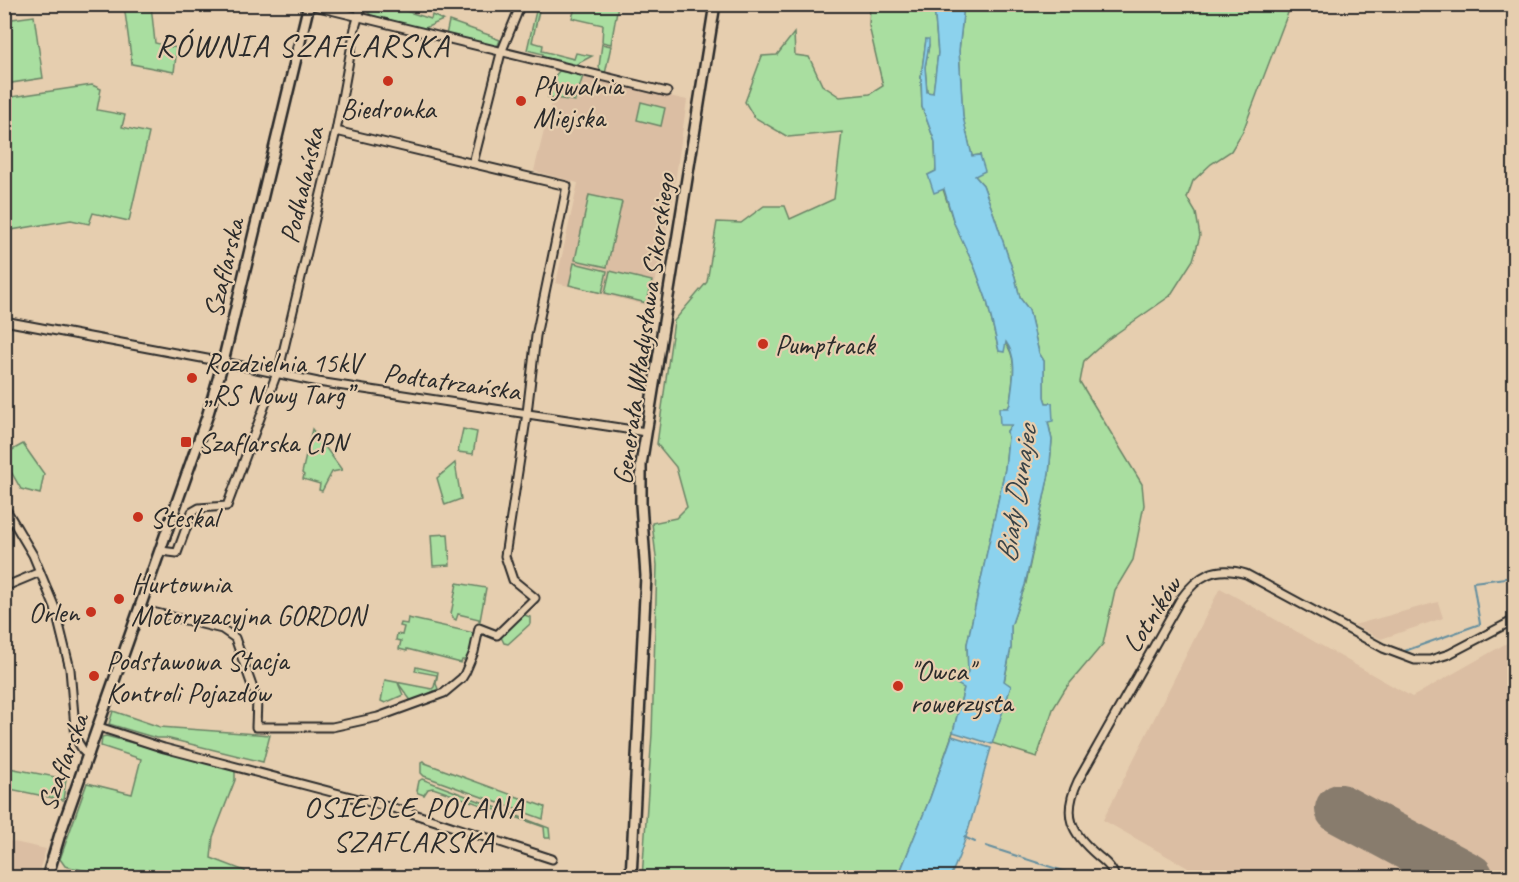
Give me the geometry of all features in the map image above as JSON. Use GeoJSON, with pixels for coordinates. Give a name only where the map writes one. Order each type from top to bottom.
{"type":"FeatureCollection","features":[{"type":"Feature","properties":{"kind":"street","name":"Podhalańska"},"geometry":{"type":"LineString","coordinates":[[161,551],[177,553],[192,512],[199,508],[227,506],[277,374],[336,131],[357,18],[362,4]]}},
{"type":"Feature","properties":{"kind":"street"},"geometry":{"type":"LineString","coordinates":[[473,163],[501,53],[521,4]]}},
{"type":"Feature","properties":{"kind":"street","name":"Generała Władysława Sikorskiego"},"geometry":{"type":"LineString","coordinates":[[631,878],[646,587],[640,486],[646,432],[715,4]]}},
{"type":"Feature","properties":{"kind":"street"},"geometry":{"type":"LineString","coordinates":[[308,5],[667,92]]}},
{"type":"Feature","properties":{"kind":"street","name":"Szaflarska"},"geometry":{"type":"LineString","coordinates":[[47,878],[201,436],[223,362],[308,5]]}},
{"type":"Feature","properties":{"kind":"street"},"geometry":{"type":"LineString","coordinates":[[140,609],[222,629],[236,638],[257,699],[256,727],[332,727],[378,717],[444,693],[465,673],[474,652],[479,628],[498,635],[535,598],[513,580],[505,556],[527,413],[536,336],[567,186],[336,131]]}},
{"type":"Feature","properties":{"kind":"street","name":"Podtatrzańska"},"geometry":{"type":"LineString","coordinates":[[4,321],[318,382],[646,432]]}},
{"type":"Feature","properties":{"kind":"street"},"geometry":{"type":"LineString","coordinates":[[4,506],[33,555],[55,608],[64,642],[73,694],[76,739],[84,752],[89,754]]}},
{"type":"Feature","properties":{"kind":"street","name":"Lotników"},"geometry":{"type":"LineString","coordinates":[[1115,878],[1110,866],[1078,836],[1071,821],[1071,798],[1077,781],[1180,600],[1201,577],[1229,570],[1246,574],[1383,648],[1415,660],[1430,660],[1449,654],[1515,620]]}},
{"type":"Feature","properties":{"kind":"street"},"geometry":{"type":"LineString","coordinates":[[4,587],[40,572]]}},
{"type":"Feature","properties":{"kind":"street"},"geometry":{"type":"LineString","coordinates":[[99,727],[164,748],[400,810],[552,859]]}},
{"type":"Feature","properties":{"kind":"shaded area"},"geometry":{"type":"Polygon","coordinates":[[[559,71],[687,100],[671,210],[650,306],[556,283],[578,183],[534,171],[559,71]]]}},
{"type":"Feature","properties":{"kind":"shaded area"},"geometry":{"type":"Polygon","coordinates":[[[1220,588],[1412,697],[1514,639],[1514,877],[1204,877],[1103,820],[1220,588]]]}},
{"type":"Feature","properties":{"kind":"shaded area"},"geometry":{"type":"Polygon","coordinates":[[[1438,602],[1443,618],[1381,639],[1354,625],[1438,602]]]}},
{"type":"Feature","properties":{"kind":"shaded area"},"geometry":{"type":"Polygon","coordinates":[[[5,840],[46,849],[37,877],[5,877],[5,840]]]}},
{"type":"Feature","properties":{"kind":"green space"},"geometry":{"type":"Polygon","coordinates":[[[124,5],[151,5],[155,43],[177,48],[174,72],[132,64],[124,5]]]}},
{"type":"Feature","properties":{"kind":"green space"},"geometry":{"type":"Polygon","coordinates":[[[370,5],[387,5],[431,19],[432,15],[443,20],[423,29],[371,15],[368,12],[370,5]]]}},
{"type":"Feature","properties":{"kind":"green space"},"geometry":{"type":"Polygon","coordinates":[[[576,5],[618,5],[611,44],[602,42],[603,25],[572,18],[576,5]]]}},
{"type":"Feature","properties":{"kind":"green space"},"geometry":{"type":"Polygon","coordinates":[[[870,5],[934,5],[938,53],[933,94],[927,92],[925,67],[929,45],[926,40],[921,77],[922,107],[935,142],[936,171],[928,175],[943,189],[954,223],[975,268],[987,301],[999,351],[1005,342],[1013,364],[1010,404],[1008,408],[1000,408],[1012,425],[1007,431],[1005,469],[967,644],[968,672],[964,679],[964,688],[953,732],[930,798],[898,877],[642,878],[652,734],[657,565],[652,523],[676,518],[687,507],[676,467],[657,444],[674,321],[707,282],[717,222],[741,223],[764,206],[785,206],[790,219],[834,199],[842,132],[788,137],[754,117],[745,102],[762,56],[777,55],[794,33],[795,55],[809,57],[822,85],[840,97],[870,94],[883,86],[869,26],[870,5]]]}},
{"type":"Feature","properties":{"kind":"green space"},"geometry":{"type":"Polygon","coordinates":[[[964,5],[1291,5],[1243,131],[1231,151],[1211,164],[1193,181],[1187,198],[1196,213],[1200,236],[1193,260],[1170,296],[1107,340],[1084,361],[1080,382],[1142,484],[1144,505],[1133,560],[1115,590],[1103,644],[1065,689],[1053,709],[1037,757],[992,743],[1011,686],[1004,682],[1011,648],[1011,626],[1026,583],[1049,474],[1052,440],[1048,421],[1052,403],[1046,403],[1044,397],[1044,361],[1039,353],[1029,310],[1020,298],[983,185],[975,176],[980,155],[972,156],[963,118],[959,51],[964,5]]]}},
{"type":"Feature","properties":{"kind":"green space"},"geometry":{"type":"Polygon","coordinates":[[[540,6],[532,42],[543,45],[542,51],[574,59],[576,53],[592,56],[573,66],[542,59],[543,54],[527,50],[536,11],[540,6]]]}},
{"type":"Feature","properties":{"kind":"green space"},"geometry":{"type":"Polygon","coordinates":[[[34,16],[43,78],[5,84],[5,20],[34,16]]]}},
{"type":"Feature","properties":{"kind":"green space"},"geometry":{"type":"Polygon","coordinates":[[[449,21],[492,36],[500,40],[498,45],[492,47],[446,35],[449,21]]]}},
{"type":"Feature","properties":{"kind":"green space"},"geometry":{"type":"Polygon","coordinates":[[[602,44],[611,46],[605,74],[599,67],[602,44]]]}},
{"type":"Feature","properties":{"kind":"green space"},"geometry":{"type":"Polygon","coordinates":[[[559,71],[583,76],[575,101],[548,97],[551,81],[559,71]]]}},
{"type":"Feature","properties":{"kind":"green space"},"geometry":{"type":"Polygon","coordinates":[[[92,85],[101,89],[97,110],[125,115],[122,127],[149,133],[129,221],[93,213],[89,224],[71,220],[5,231],[5,98],[92,85]]]}},
{"type":"Feature","properties":{"kind":"green space"},"geometry":{"type":"Polygon","coordinates":[[[641,102],[665,108],[661,126],[637,120],[641,102]]]}},
{"type":"Feature","properties":{"kind":"green space"},"geometry":{"type":"Polygon","coordinates":[[[589,195],[622,202],[607,267],[575,260],[589,195]]]}},
{"type":"Feature","properties":{"kind":"green space"},"geometry":{"type":"Polygon","coordinates":[[[574,263],[607,271],[602,293],[569,285],[574,263]]]}},
{"type":"Feature","properties":{"kind":"green space"},"geometry":{"type":"Polygon","coordinates":[[[610,271],[652,281],[647,303],[605,293],[610,271]]]}},
{"type":"Feature","properties":{"kind":"green space"},"geometry":{"type":"Polygon","coordinates":[[[312,429],[342,470],[332,472],[322,491],[319,490],[320,484],[303,479],[302,473],[312,429]]]}},
{"type":"Feature","properties":{"kind":"green space"},"geometry":{"type":"Polygon","coordinates":[[[463,429],[477,432],[473,454],[458,452],[463,429]]]}},
{"type":"Feature","properties":{"kind":"green space"},"geometry":{"type":"Polygon","coordinates":[[[23,444],[44,474],[40,494],[21,489],[5,461],[5,454],[23,444]]]}},
{"type":"Feature","properties":{"kind":"green space"},"geometry":{"type":"Polygon","coordinates":[[[455,463],[461,499],[445,505],[437,478],[455,463]]]}},
{"type":"Feature","properties":{"kind":"green space"},"geometry":{"type":"Polygon","coordinates":[[[448,534],[450,565],[433,566],[431,535],[448,534]]]}},
{"type":"Feature","properties":{"kind":"green space"},"geometry":{"type":"Polygon","coordinates":[[[457,583],[486,588],[479,626],[479,619],[458,614],[456,620],[451,614],[457,583]]]}},
{"type":"Feature","properties":{"kind":"green space"},"geometry":{"type":"Polygon","coordinates":[[[522,614],[530,617],[530,624],[508,644],[504,643],[501,637],[522,614]]]}},
{"type":"Feature","properties":{"kind":"green space"},"geometry":{"type":"Polygon","coordinates":[[[408,618],[474,633],[468,660],[462,660],[461,663],[399,649],[401,641],[396,640],[397,634],[402,635],[404,627],[400,626],[401,623],[407,624],[408,618]]]}},
{"type":"Feature","properties":{"kind":"green space"},"geometry":{"type":"Polygon","coordinates":[[[416,667],[438,672],[436,684],[438,689],[412,702],[398,683],[403,695],[385,703],[381,701],[385,680],[432,689],[437,675],[415,671],[416,667]]]}},
{"type":"Feature","properties":{"kind":"green space"},"geometry":{"type":"Polygon","coordinates":[[[113,711],[160,727],[270,735],[263,762],[166,738],[156,738],[109,724],[113,711]]]}},
{"type":"Feature","properties":{"kind":"green space"},"geometry":{"type":"Polygon","coordinates":[[[106,736],[235,770],[235,780],[213,837],[211,858],[245,871],[246,877],[113,877],[65,866],[60,859],[87,783],[132,794],[141,759],[101,746],[102,737],[106,736]]]}},
{"type":"Feature","properties":{"kind":"green space"},"geometry":{"type":"Polygon","coordinates":[[[421,762],[545,807],[543,819],[424,776],[421,773],[421,762]]]}},
{"type":"Feature","properties":{"kind":"green space"},"geometry":{"type":"Polygon","coordinates":[[[4,767],[66,779],[63,800],[5,788],[4,767]]]}},
{"type":"Feature","properties":{"kind":"green space"},"geometry":{"type":"Polygon","coordinates":[[[422,779],[549,828],[550,838],[545,838],[544,827],[433,788],[428,789],[424,795],[418,793],[419,781],[422,779]]]}},
{"type":"Feature","properties":{"kind":"water","name":"Biały Dunajec"},"geometry":{"type":"Polygon","coordinates":[[[934,5],[964,5],[959,51],[963,117],[972,156],[980,155],[985,171],[975,176],[983,185],[1020,298],[1029,310],[1039,353],[1044,361],[1044,397],[1046,403],[1052,403],[1053,421],[1048,422],[1052,440],[1049,474],[1025,585],[1011,626],[1011,648],[1004,681],[1011,686],[992,744],[953,732],[964,688],[957,684],[968,672],[967,644],[1005,469],[1007,431],[1012,425],[1000,425],[999,408],[1008,408],[1010,404],[1014,364],[1006,342],[1004,352],[999,351],[987,301],[975,268],[954,223],[944,189],[934,193],[928,175],[936,171],[935,142],[922,107],[921,77],[926,39],[929,39],[925,67],[927,92],[933,93],[938,53],[934,5]]]}},
{"type":"Feature","properties":{"kind":"water"},"geometry":{"type":"Polygon","coordinates":[[[952,736],[991,748],[957,861],[950,877],[898,877],[930,798],[952,736]]]}},
{"type":"Feature","properties":{"kind":"waterway"},"geometry":{"type":"LineString","coordinates":[[1402,652],[1480,624],[1473,582],[1514,577]]}},
{"type":"Feature","properties":{"kind":"waterway"},"geometry":{"type":"LineString","coordinates":[[964,837],[975,842]]}},
{"type":"Feature","properties":{"kind":"waterway"},"geometry":{"type":"LineString","coordinates":[[986,846],[1085,878]]}},
{"type":"Feature","properties":{"kind":"runway"},"geometry":{"type":"LineString","coordinates":[[1340,809],[1469,878]]}},
{"type":"Feature","properties":{"kind":"place","name":"Biedronka"},"geometry":{"type":"Point","coordinates":[388,81]}},
{"type":"Feature","properties":{"kind":"place","name":"Pływalnia Miejska"},"geometry":{"type":"Point","coordinates":[521,101]}},
{"type":"Feature","properties":{"kind":"place","name":"Pumptrack"},"geometry":{"type":"Point","coordinates":[763,344]}},
{"type":"Feature","properties":{"kind":"place","name":"Rozdzielnia 15kV „RS Nowy Targ”"},"geometry":{"type":"Point","coordinates":[192,378]}},
{"type":"Feature","properties":{"kind":"place","name":"Szaflarska CPN"},"geometry":{"type":"Point","coordinates":[186,442]}},
{"type":"Feature","properties":{"kind":"place","name":"Steskal"},"geometry":{"type":"Point","coordinates":[138,517]}},
{"type":"Feature","properties":{"kind":"place","name":"Hurtownia Motoryzacyjna GORDON"},"geometry":{"type":"Point","coordinates":[119,599]}},
{"type":"Feature","properties":{"kind":"place","name":"Orlen"},"geometry":{"type":"Point","coordinates":[91,612]}},
{"type":"Feature","properties":{"kind":"place","name":"Podstawowa Stacja Kontroli Pojazdów"},"geometry":{"type":"Point","coordinates":[94,676]}},
{"type":"Feature","properties":{"kind":"place","name":"\"Owca\" rowerzysta"},"geometry":{"type":"Point","coordinates":[898,686]}},
{"type":"Feature","properties":{"kind":"district","name":"RÓWNIA SZAFLARSKA"},"geometry":{"type":"Point","coordinates":[303,45]}},
{"type":"Feature","properties":{"kind":"district","name":"OSIEDLE POLANA SZAFLARSKA"},"geometry":{"type":"Point","coordinates":[414,824]}}]}
